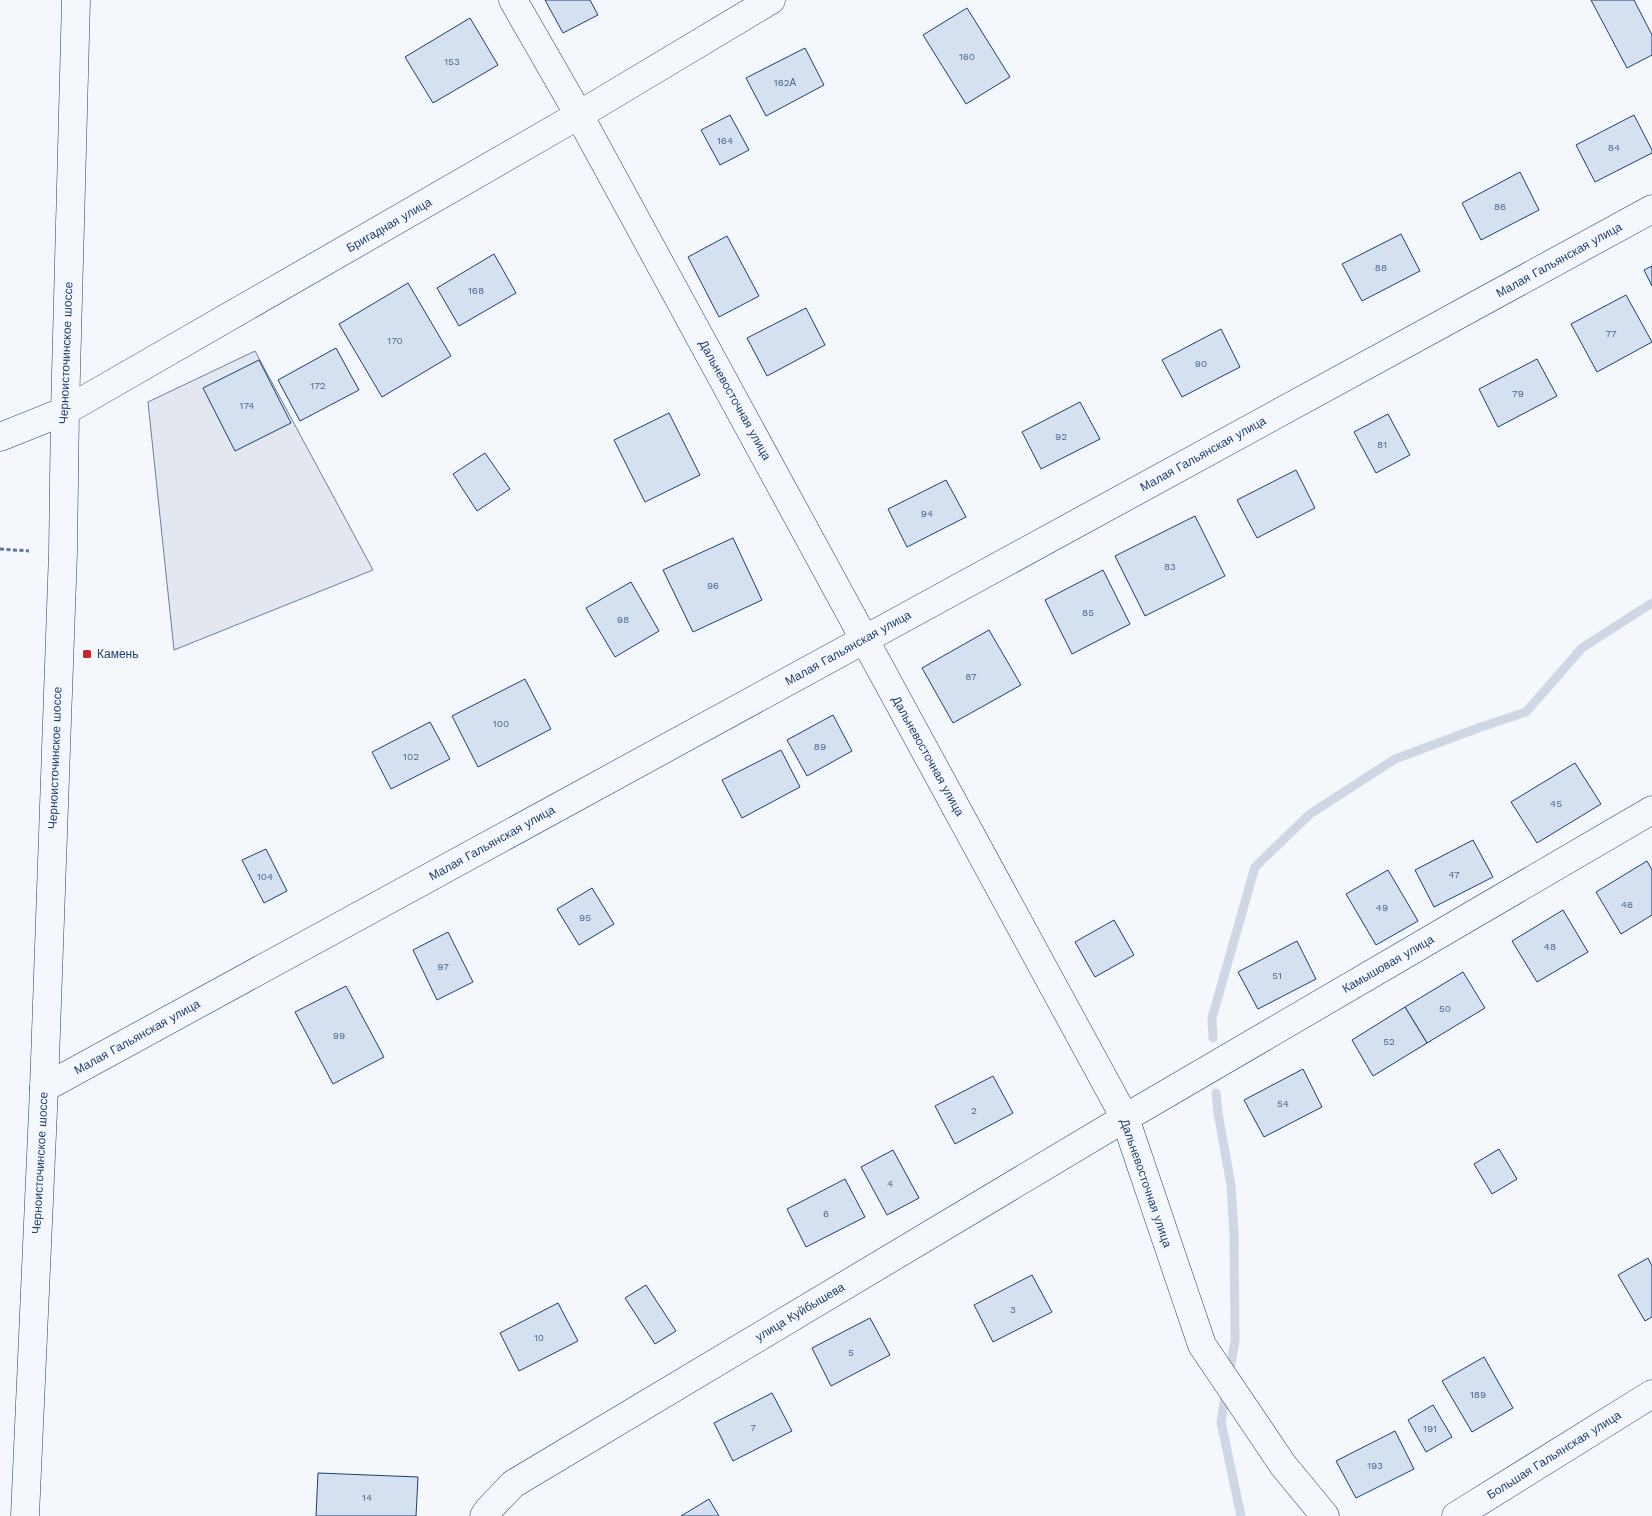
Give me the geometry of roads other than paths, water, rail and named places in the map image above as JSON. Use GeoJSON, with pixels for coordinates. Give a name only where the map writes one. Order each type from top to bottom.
{"type":"FeatureCollection","features":[{"type":"Feature","properties":{"kind":"street","name":"Черноисточинское шоссе"},"geometry":{"type":"LineString","coordinates":[[25,1516],[44,1088],[63,552],[76,0]]}},
{"type":"Feature","properties":{"kind":"street","name":"Дальневосточная улица"},"geometry":{"type":"LineString","coordinates":[[513,0],[580,115],[1125,1118],[1202,1345],[1283,1465],[1325,1516]]}},
{"type":"Feature","properties":{"kind":"street","name":"Бригадная улица"},"geometry":{"type":"LineString","coordinates":[[0,437],[65,411],[580,115],[770,0]]}},
{"type":"Feature","properties":{"kind":"street","name":"Малая Гальянская улица"},"geometry":{"type":"LineString","coordinates":[[44,1088],[1652,209]]}},
{"type":"Feature","properties":{"kind":"street","name":"Камышовая улица"},"geometry":{"type":"LineString","coordinates":[[1125,1118],[1652,810]]}},
{"type":"Feature","properties":{"kind":"street","name":"улица Куйбышева"},"geometry":{"type":"LineString","coordinates":[[484,1516],[513,1484],[1125,1118]]}},
{"type":"Feature","properties":{"kind":"street","name":"Большая Гальянская улица"},"geometry":{"type":"LineString","coordinates":[[1456,1516],[1652,1394]]}},
{"type":"Feature","properties":{"kind":"waterway"},"geometry":{"type":"LineString","coordinates":[[1213,1038],[1212,1018],[1255,867],[1310,814],[1395,759],[1526,712],[1582,648],[1652,603]]}},
{"type":"Feature","properties":{"kind":"waterway"},"geometry":{"type":"LineString","coordinates":[[1216,1093],[1231,1185],[1234,1233],[1235,1341],[1229,1374]]}},
{"type":"Feature","properties":{"kind":"waterway"},"geometry":{"type":"LineString","coordinates":[[1226,1391],[1221,1422],[1241,1516]]}},
{"type":"Feature","properties":{"kind":"place","name":"Камень"},"geometry":{"type":"Point","coordinates":[87,654]}}]}
